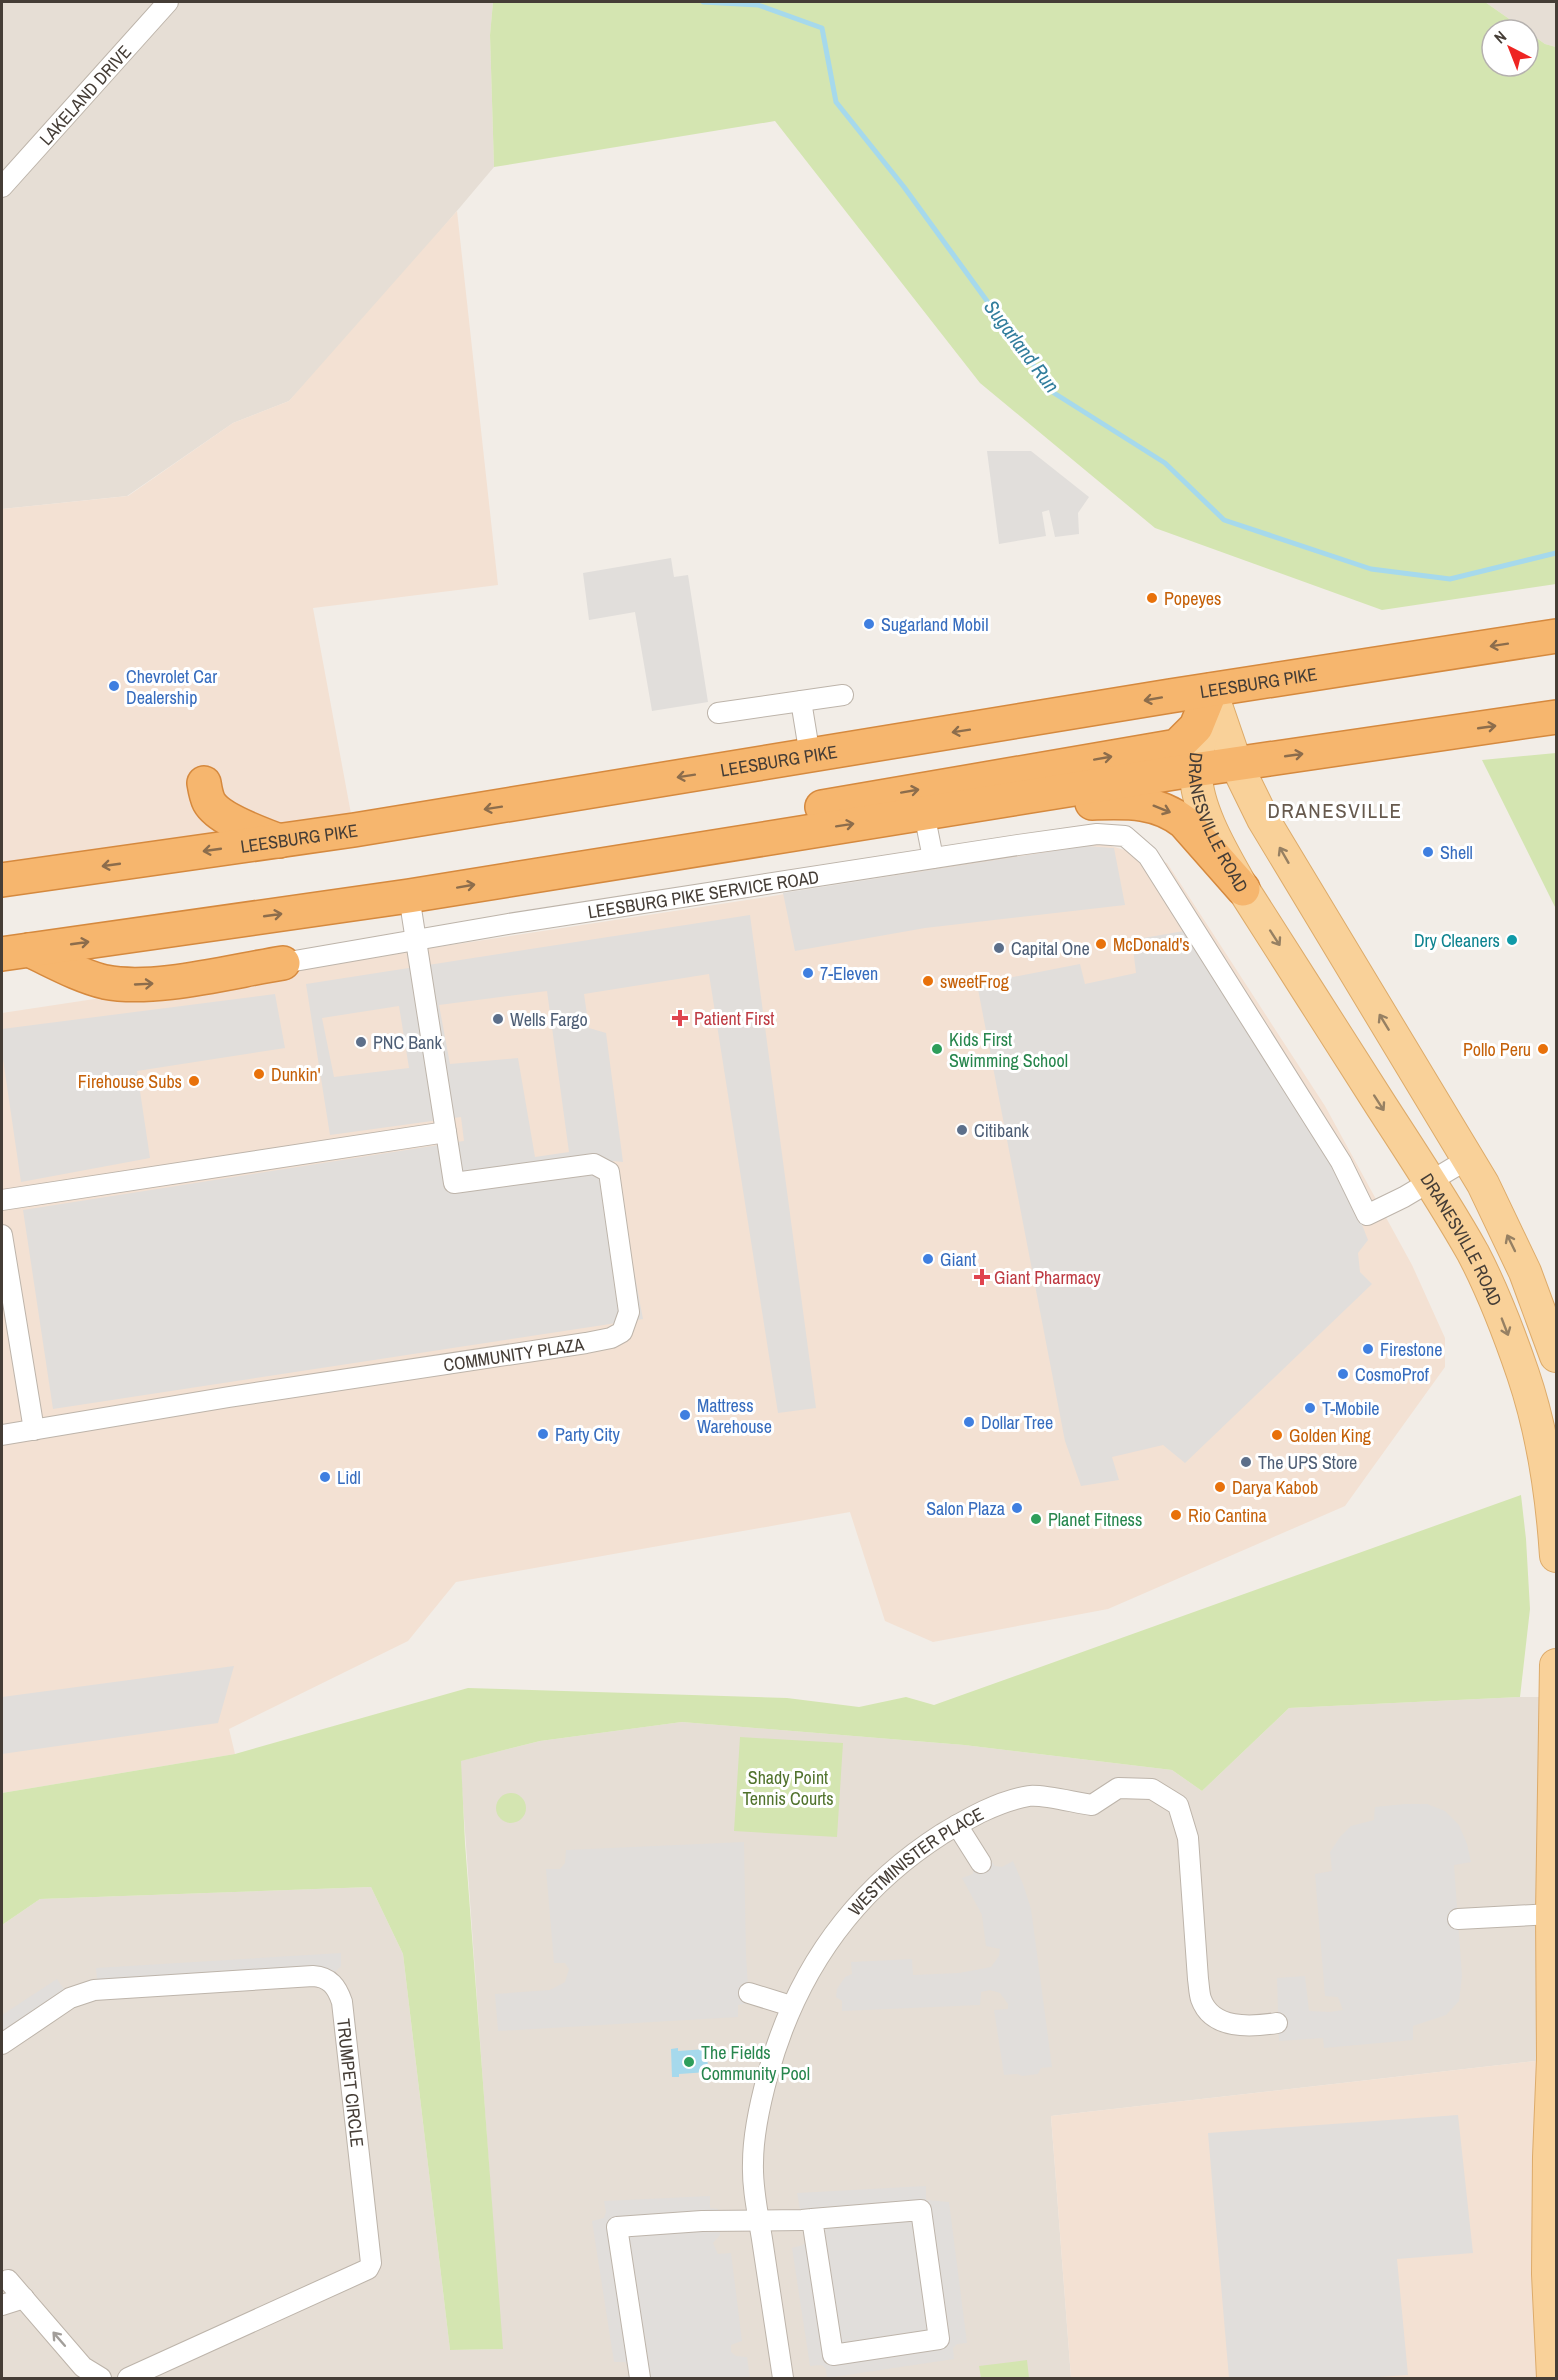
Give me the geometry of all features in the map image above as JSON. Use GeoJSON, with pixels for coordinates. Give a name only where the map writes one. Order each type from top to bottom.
{"type":"FeatureCollection","features":[{"type":"Feature","properties":{"kind":"highway","name":"LEESBURG PIKE"},"geometry":{"type":"LineString","coordinates":[[2,880],[279,841],[1557,636]]}},
{"type":"Feature","properties":{"kind":"highway"},"geometry":{"type":"LineString","coordinates":[[609,862],[753,821],[869,798],[1177,746],[1196,727],[1211,690]]}},
{"type":"Feature","properties":{"kind":"highway"},"geometry":{"type":"LineString","coordinates":[[15,952],[409,896],[609,862],[1196,770],[1557,717]]}},
{"type":"Feature","properties":{"kind":"highway"},"geometry":{"type":"LineString","coordinates":[[204,783],[207,797],[214,808],[239,824],[279,841]]}},
{"type":"Feature","properties":{"kind":"highway"},"geometry":{"type":"LineString","coordinates":[[979,804],[1128,802],[1158,807],[1184,822],[1243,889]]}},
{"type":"Feature","properties":{"kind":"highway"},"geometry":{"type":"LineString","coordinates":[[15,952],[104,982],[124,984],[179,980],[283,963]]}},
{"type":"Feature","properties":{"kind":"main road","name":"DRANESVILLE ROAD"},"geometry":{"type":"LineString","coordinates":[[1211,690],[1236,764],[1280,847],[1483,1184],[1526,1272],[1557,1356]]}},
{"type":"Feature","properties":{"kind":"main road","name":"DRANESVILLE ROAD"},"geometry":{"type":"LineString","coordinates":[[1211,690],[1196,770],[1207,819],[1243,889],[1430,1182],[1473,1254],[1490,1289],[1523,1375],[1546,1463],[1557,1556]]}},
{"type":"Feature","properties":{"kind":"main road"},"geometry":{"type":"LineString","coordinates":[[1553,2379],[1548,2274],[1553,2060],[1552,1914],[1557,1665]]}},
{"type":"Feature","properties":{"kind":"street","name":"LAKELAND DRIVE"},"geometry":{"type":"LineString","coordinates":[[2,187],[168,2]]}},
{"type":"Feature","properties":{"kind":"street"},"geometry":{"type":"LineString","coordinates":[[718,713],[843,695]]}},
{"type":"Feature","properties":{"kind":"street"},"geometry":{"type":"LineString","coordinates":[[801,701],[810,756]]}},
{"type":"Feature","properties":{"kind":"street"},"geometry":{"type":"LineString","coordinates":[[924,813],[933,858]]}},
{"type":"Feature","properties":{"kind":"street","name":"LEESBURG PIKE SERVICE ROAD"},"geometry":{"type":"LineString","coordinates":[[283,963],[416,939],[933,858],[1098,834],[1125,836],[1148,856],[1341,1162],[1367,1215],[1430,1182]]}},
{"type":"Feature","properties":{"kind":"street","name":"COMMUNITY PLAZA"},"geometry":{"type":"LineString","coordinates":[[2,1435],[230,1397],[577,1345],[611,1338],[622,1332],[629,1312],[609,1172],[594,1164],[454,1183],[409,896]]}},
{"type":"Feature","properties":{"kind":"street"},"geometry":{"type":"LineString","coordinates":[[2,1200],[447,1132]]}},
{"type":"Feature","properties":{"kind":"street"},"geometry":{"type":"LineString","coordinates":[[1430,1182],[1468,1159]]}},
{"type":"Feature","properties":{"kind":"street"},"geometry":{"type":"LineString","coordinates":[[2,1235],[34,1430]]}},
{"type":"Feature","properties":{"kind":"street","name":"WESTMINISTER PLACE"},"geometry":{"type":"LineString","coordinates":[[783,2379],[759,2221],[753,2164],[755,2133],[761,2099],[776,2044],[791,2006],[823,1949],[842,1923],[874,1887],[912,1854],[957,1825],[995,1806],[1031,1796],[1092,1805],[1118,1788],[1152,1789],[1178,1805],[1188,1838],[1201,2000],[1214,2016],[1233,2025],[1277,2023]]}},
{"type":"Feature","properties":{"kind":"street"},"geometry":{"type":"LineString","coordinates":[[957,1825],[981,1863]]}},
{"type":"Feature","properties":{"kind":"street"},"geometry":{"type":"LineString","coordinates":[[1458,1919],[1552,1914]]}},
{"type":"Feature","properties":{"kind":"street","name":"TRUMPET CIRCLE"},"geometry":{"type":"LineString","coordinates":[[2,2044],[70,1998],[94,1990],[313,1976],[328,1979],[339,1993],[344,2014],[371,2263],[368,2269],[128,2379]]}},
{"type":"Feature","properties":{"kind":"street"},"geometry":{"type":"LineString","coordinates":[[749,1993],[791,2006]]}},
{"type":"Feature","properties":{"kind":"street"},"geometry":{"type":"LineString","coordinates":[[640,2379],[617,2227],[812,2219],[921,2210],[939,2339],[833,2355],[812,2219]]}},
{"type":"Feature","properties":{"kind":"street"},"geometry":{"type":"LineString","coordinates":[[8,2280],[83,2367],[101,2379]]}},
{"type":"Feature","properties":{"kind":"street"},"geometry":{"type":"LineString","coordinates":[[2,2305],[24,2298]]}},
{"type":"Feature","properties":{"kind":"shaded area"},"geometry":{"type":"Polygon","coordinates":[[[2,2],[493,2],[490,35],[494,167],[365,320],[289,401],[233,423],[127,496],[2,509],[2,2]]]}},
{"type":"Feature","properties":{"kind":"shaded area"},"geometry":{"type":"Polygon","coordinates":[[[1485,2],[1556,2],[1556,47],[1540,40],[1540,18],[1508,18],[1485,2]]]}},
{"type":"Feature","properties":{"kind":"shaded area"},"geometry":{"type":"Polygon","coordinates":[[[457,211],[498,585],[313,608],[354,830],[2,880],[2,509],[128,496],[233,423],[289,401],[457,211]]]}},
{"type":"Feature","properties":{"kind":"shaded area"},"geometry":{"type":"Polygon","coordinates":[[[987,451],[1031,451],[1089,497],[1078,513],[1079,534],[1055,537],[1049,510],[1042,512],[1046,536],[999,544],[987,451]]]}},
{"type":"Feature","properties":{"kind":"shaded area"},"geometry":{"type":"Polygon","coordinates":[[[671,558],[674,577],[688,575],[708,702],[652,711],[635,612],[589,620],[583,573],[671,558]]]}},
{"type":"Feature","properties":{"kind":"shaded area"},"geometry":{"type":"Polygon","coordinates":[[[1098,842],[1167,863],[1325,1106],[1412,1265],[1445,1338],[1445,1367],[1345,1506],[1108,1609],[933,1642],[885,1621],[850,1512],[456,1582],[408,1641],[229,1729],[235,1754],[2,1793],[2,1013],[760,898],[1098,842]]]}},
{"type":"Feature","properties":{"kind":"shaded area"},"geometry":{"type":"Polygon","coordinates":[[[1086,846],[1114,848],[1125,905],[925,928],[795,951],[783,893],[1086,846]]]}},
{"type":"Feature","properties":{"kind":"shaded area"},"geometry":{"type":"Polygon","coordinates":[[[750,915],[816,1408],[778,1413],[709,974],[584,994],[589,1028],[606,1033],[623,1162],[613,1161],[643,1319],[53,1409],[23,1210],[464,1141],[461,1117],[330,1135],[306,984],[750,915]],[[547,991],[439,1005],[450,1064],[518,1058],[535,1157],[569,1152],[547,991]],[[399,1006],[322,1018],[334,1077],[409,1068],[399,1006]]]}},
{"type":"Feature","properties":{"kind":"shaded area"},"geometry":{"type":"Polygon","coordinates":[[[1184,931],[1343,1176],[1368,1240],[1358,1253],[1360,1272],[1372,1284],[1185,1463],[1163,1445],[1112,1457],[1119,1480],[1081,1486],[1065,1441],[977,984],[1080,964],[1085,984],[1136,973],[1132,940],[1184,931]]]}},
{"type":"Feature","properties":{"kind":"shaded area"},"geometry":{"type":"Polygon","coordinates":[[[275,994],[285,1048],[137,1071],[150,1158],[21,1182],[2,1052],[2,1029],[275,994]]]}},
{"type":"Feature","properties":{"kind":"shaded area"},"geometry":{"type":"Polygon","coordinates":[[[234,1666],[218,1723],[2,1754],[2,1697],[234,1666]]]}},
{"type":"Feature","properties":{"kind":"shaded area"},"geometry":{"type":"Polygon","coordinates":[[[1555,1697],[1553,2059],[1051,2116],[1071,2378],[2,2378],[2,1925],[40,1899],[371,1887],[403,1954],[450,2350],[502,2349],[460,1761],[540,1741],[682,1722],[964,1745],[1172,1770],[1202,1791],[1289,1708],[1555,1697]]]}},
{"type":"Feature","properties":{"kind":"shaded area"},"geometry":{"type":"Polygon","coordinates":[[[1427,1804],[1445,1811],[1459,1825],[1467,1844],[1471,1862],[1454,1865],[1462,1976],[1459,2001],[1446,2015],[1413,2026],[1413,2040],[1324,2048],[1323,2038],[1279,2041],[1277,1978],[1305,1976],[1309,2011],[1343,2010],[1338,1997],[1325,1996],[1315,1874],[1332,1871],[1330,1852],[1340,1837],[1351,1826],[1374,1820],[1375,1807],[1427,1804]]]}},
{"type":"Feature","properties":{"kind":"shaded area"},"geometry":{"type":"Polygon","coordinates":[[[744,1842],[749,2003],[738,2005],[738,2017],[498,2031],[495,1994],[550,1990],[565,1982],[569,1969],[565,1963],[554,1963],[546,1869],[560,1869],[565,1863],[566,1850],[744,1842]]]}},
{"type":"Feature","properties":{"kind":"shaded area"},"geometry":{"type":"Polygon","coordinates":[[[989,1858],[995,1866],[1002,1867],[1013,1861],[1031,1909],[1052,2067],[1041,2068],[1038,2074],[1004,2075],[994,2010],[1008,2009],[1008,2004],[1000,1993],[990,1990],[981,1992],[980,2005],[842,2011],[842,2001],[836,1997],[837,1989],[845,1977],[852,1974],[851,1962],[912,1959],[913,1975],[959,1973],[991,1967],[999,1956],[1000,1949],[986,1946],[982,1915],[962,1878],[973,1874],[973,1867],[989,1858]]]}},
{"type":"Feature","properties":{"kind":"shaded area"},"geometry":{"type":"Polygon","coordinates":[[[341,1953],[341,1966],[328,1979],[98,1990],[96,1968],[341,1953]]]}},
{"type":"Feature","properties":{"kind":"shaded area"},"geometry":{"type":"Polygon","coordinates":[[[57,1979],[70,1998],[2,2044],[2,2015],[57,1979]]]}},
{"type":"Feature","properties":{"kind":"shaded area"},"geometry":{"type":"Polygon","coordinates":[[[1553,2059],[1553,2378],[1071,2378],[1051,2116],[1553,2059]]]}},
{"type":"Feature","properties":{"kind":"shaded area"},"geometry":{"type":"Polygon","coordinates":[[[1458,2115],[1473,2253],[1397,2259],[1408,2375],[1365,2378],[1229,2378],[1208,2133],[1458,2115]]]}},
{"type":"Feature","properties":{"kind":"shaded area"},"geometry":{"type":"Polygon","coordinates":[[[926,2186],[926,2200],[949,2202],[967,2343],[957,2344],[953,2348],[954,2359],[827,2378],[826,2369],[822,2365],[810,2366],[792,2248],[806,2242],[797,2193],[926,2186]]]}},
{"type":"Feature","properties":{"kind":"shaded area"},"geometry":{"type":"Polygon","coordinates":[[[710,2196],[710,2208],[718,2209],[720,2235],[713,2243],[718,2254],[731,2253],[742,2341],[731,2345],[731,2352],[736,2356],[747,2357],[750,2378],[616,2378],[629,2376],[629,2367],[625,2362],[614,2362],[592,2221],[604,2218],[606,2212],[604,2201],[710,2196]]]}},
{"type":"Feature","properties":{"kind":"green space"},"geometry":{"type":"Polygon","coordinates":[[[493,2],[1485,2],[1508,18],[1480,18],[1480,78],[1540,78],[1540,40],[1556,47],[1556,584],[1382,610],[1155,528],[980,383],[775,121],[494,167],[490,35],[493,2]]]}},
{"type":"Feature","properties":{"kind":"green space"},"geometry":{"type":"Polygon","coordinates":[[[1556,753],[1556,909],[1482,760],[1556,753]]]}},
{"type":"Feature","properties":{"kind":"green space"},"geometry":{"type":"Polygon","coordinates":[[[1521,1495],[1530,1609],[1520,1697],[1289,1708],[1202,1791],[1172,1770],[964,1745],[682,1722],[540,1741],[461,1761],[465,1843],[503,2349],[450,2350],[403,1954],[371,1887],[40,1899],[2,1925],[2,1793],[235,1754],[468,1688],[787,1698],[859,1707],[906,1697],[934,1705],[1521,1495]]]}},
{"type":"Feature","properties":{"kind":"green space","name":"Shady Point Tennis Courts"},"geometry":{"type":"Polygon","coordinates":[[[740,1737],[843,1743],[837,1837],[734,1831],[740,1737]]]}},
{"type":"Feature","properties":{"kind":"green space"},"geometry":{"type":"Polygon","coordinates":[[[511,1793],[521,1798],[526,1808],[521,1818],[511,1823],[501,1818],[496,1808],[501,1798],[511,1793]]]}},
{"type":"Feature","properties":{"kind":"green space"},"geometry":{"type":"Polygon","coordinates":[[[1027,2360],[1029,2378],[981,2378],[979,2366],[1027,2360]]]}},
{"type":"Feature","properties":{"kind":"water","name":"The Fields Community Pool"},"geometry":{"type":"Polygon","coordinates":[[[678,2048],[678,2051],[707,2049],[708,2072],[679,2074],[679,2077],[672,2077],[671,2049],[678,2048]]]}},
{"type":"Feature","properties":{"kind":"waterway","name":"Sugarland Run"},"geometry":{"type":"LineString","coordinates":[[703,2],[758,5],[822,28],[836,102],[904,187],[1054,393],[1165,463],[1224,520],[1371,569],[1450,579],[1556,553]]}},
{"type":"Feature","properties":{"kind":"place","name":"Popeyes"},"geometry":{"type":"Point","coordinates":[1152,598]}},
{"type":"Feature","properties":{"kind":"place","name":"Sugarland Mobil"},"geometry":{"type":"Point","coordinates":[869,624]}},
{"type":"Feature","properties":{"kind":"place","name":"Chevrolet Car Dealership"},"geometry":{"type":"Point","coordinates":[114,686]}},
{"type":"Feature","properties":{"kind":"place","name":"Shell"},"geometry":{"type":"Point","coordinates":[1428,852]}},
{"type":"Feature","properties":{"kind":"place","name":"Dry Cleaners"},"geometry":{"type":"Point","coordinates":[1512,940]}},
{"type":"Feature","properties":{"kind":"place","name":"McDonald's"},"geometry":{"type":"Point","coordinates":[1101,944]}},
{"type":"Feature","properties":{"kind":"place","name":"Capital One"},"geometry":{"type":"Point","coordinates":[999,948]}},
{"type":"Feature","properties":{"kind":"place","name":"7-Eleven"},"geometry":{"type":"Point","coordinates":[808,973]}},
{"type":"Feature","properties":{"kind":"place","name":"sweetFrog"},"geometry":{"type":"Point","coordinates":[928,981]}},
{"type":"Feature","properties":{"kind":"place","name":"Patient First"},"geometry":{"type":"Point","coordinates":[680,1018]}},
{"type":"Feature","properties":{"kind":"place","name":"Wells Fargo"},"geometry":{"type":"Point","coordinates":[498,1019]}},
{"type":"Feature","properties":{"kind":"place","name":"PNC Bank"},"geometry":{"type":"Point","coordinates":[361,1042]}},
{"type":"Feature","properties":{"kind":"place","name":"Kids First Swimming School"},"geometry":{"type":"Point","coordinates":[937,1049]}},
{"type":"Feature","properties":{"kind":"place","name":"Pollo Peru"},"geometry":{"type":"Point","coordinates":[1543,1049]}},
{"type":"Feature","properties":{"kind":"place","name":"Dunkin'"},"geometry":{"type":"Point","coordinates":[259,1074]}},
{"type":"Feature","properties":{"kind":"place","name":"Firehouse Subs"},"geometry":{"type":"Point","coordinates":[194,1081]}},
{"type":"Feature","properties":{"kind":"place","name":"Citibank"},"geometry":{"type":"Point","coordinates":[962,1130]}},
{"type":"Feature","properties":{"kind":"place","name":"Giant"},"geometry":{"type":"Point","coordinates":[928,1259]}},
{"type":"Feature","properties":{"kind":"place","name":"Giant Pharmacy"},"geometry":{"type":"Point","coordinates":[982,1277]}},
{"type":"Feature","properties":{"kind":"place","name":"Firestone"},"geometry":{"type":"Point","coordinates":[1368,1349]}},
{"type":"Feature","properties":{"kind":"place","name":"CosmoProf"},"geometry":{"type":"Point","coordinates":[1343,1374]}},
{"type":"Feature","properties":{"kind":"place","name":"T-Mobile"},"geometry":{"type":"Point","coordinates":[1310,1408]}},
{"type":"Feature","properties":{"kind":"place","name":"Mattress Warehouse"},"geometry":{"type":"Point","coordinates":[685,1415]}},
{"type":"Feature","properties":{"kind":"place","name":"Dollar Tree"},"geometry":{"type":"Point","coordinates":[969,1422]}},
{"type":"Feature","properties":{"kind":"place","name":"Party City"},"geometry":{"type":"Point","coordinates":[543,1434]}},
{"type":"Feature","properties":{"kind":"place","name":"Golden King"},"geometry":{"type":"Point","coordinates":[1277,1435]}},
{"type":"Feature","properties":{"kind":"place","name":"The UPS Store"},"geometry":{"type":"Point","coordinates":[1246,1462]}},
{"type":"Feature","properties":{"kind":"place","name":"Lidl"},"geometry":{"type":"Point","coordinates":[325,1477]}},
{"type":"Feature","properties":{"kind":"place","name":"Darya Kabob"},"geometry":{"type":"Point","coordinates":[1220,1487]}},
{"type":"Feature","properties":{"kind":"place","name":"Salon Plaza"},"geometry":{"type":"Point","coordinates":[1017,1508]}},
{"type":"Feature","properties":{"kind":"place","name":"Rio Cantina"},"geometry":{"type":"Point","coordinates":[1176,1515]}},
{"type":"Feature","properties":{"kind":"place","name":"Planet Fitness"},"geometry":{"type":"Point","coordinates":[1036,1519]}},
{"type":"Feature","properties":{"kind":"place","name":"The Fields Community Pool"},"geometry":{"type":"Point","coordinates":[689,2062]}},
{"type":"Feature","properties":{"kind":"district","name":"DRANESVILLE"},"geometry":{"type":"Point","coordinates":[1335,810]}}]}
